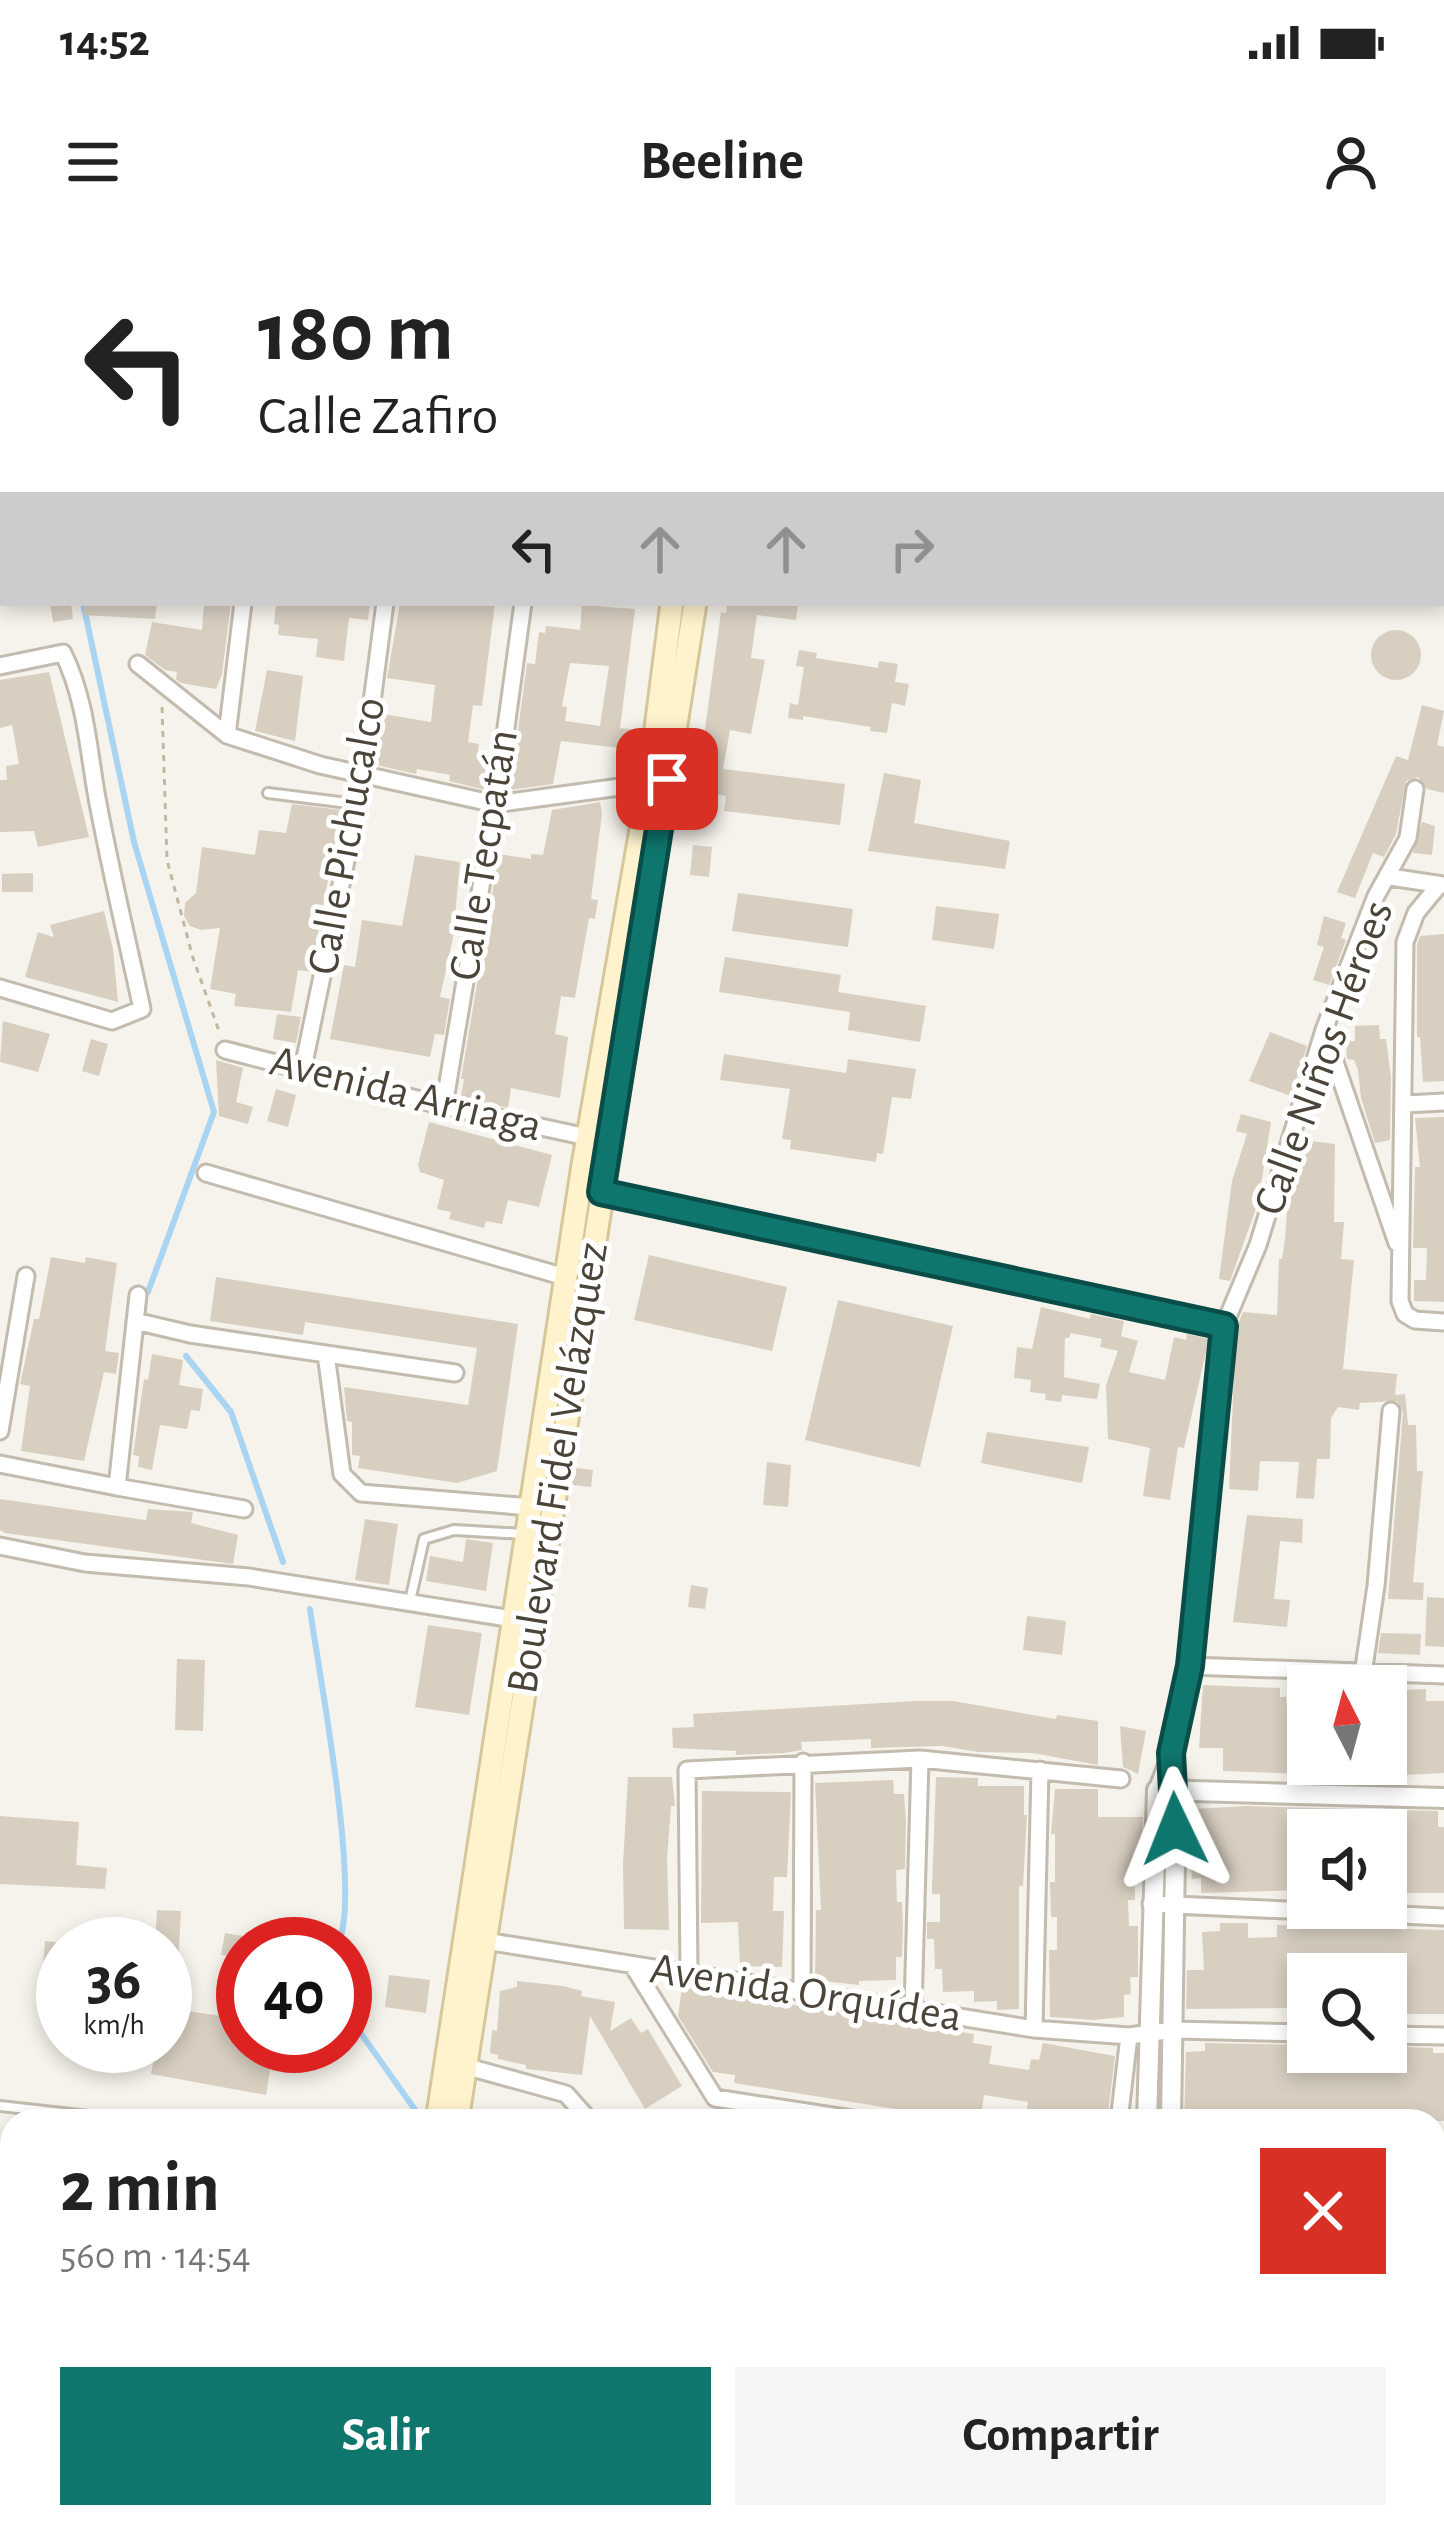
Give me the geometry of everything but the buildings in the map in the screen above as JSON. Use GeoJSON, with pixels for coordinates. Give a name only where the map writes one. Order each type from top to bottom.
{"type":"FeatureCollection","features":[{"type":"Feature","properties":{"kind":"main road","name":"Boulevard Fidel Velázquez"},"geometry":{"type":"LineString","coordinates":[[475,1940],[513,1619],[531,1507],[547,1469],[566,1277],[649,783],[672,606]]}},
{"type":"Feature","properties":{"kind":"main road","name":"Boulevard Fidel Velázquez"},"geometry":{"type":"LineString","coordinates":[[443,2109],[452,2091],[547,1469],[601,1192],[695,606]]}},
{"type":"Feature","properties":{"kind":"main road","name":"Boulevard Fidel Velázquez"},"geometry":{"type":"LineString","coordinates":[[452,2091],[455,2109]]}},
{"type":"Feature","properties":{"kind":"street"},"geometry":{"type":"LineString","coordinates":[[227,735],[243,606]]}},
{"type":"Feature","properties":{"kind":"street","name":"Calle Pichucalco"},"geometry":{"type":"LineString","coordinates":[[303,1068],[357,804],[386,606]]}},
{"type":"Feature","properties":{"kind":"street","name":"Calle Tecpatán"},"geometry":{"type":"LineString","coordinates":[[444,1106],[524,606]]}},
{"type":"Feature","properties":{"kind":"street"},"geometry":{"type":"LineString","coordinates":[[0,666],[63,653],[74,675],[142,1009],[112,1021],[0,988]]}},
{"type":"Feature","properties":{"kind":"street"},"geometry":{"type":"LineString","coordinates":[[138,664],[227,735],[320,766],[495,804],[649,783]]}},
{"type":"Feature","properties":{"kind":"street","name":"Calle Niños Héroes"},"geometry":{"type":"LineString","coordinates":[[1166,1790],[1190,1666],[1224,1326],[1258,1245],[1324,1030],[1376,896],[1408,838],[1415,789]]}},
{"type":"Feature","properties":{"kind":"street"},"geometry":{"type":"LineString","coordinates":[[1390,877],[1442,885]]}},
{"type":"Feature","properties":{"kind":"street"},"geometry":{"type":"LineString","coordinates":[[1442,885],[1416,913],[1405,941],[1400,1301],[1405,1314],[1415,1320],[1444,1322]]}},
{"type":"Feature","properties":{"kind":"street"},"geometry":{"type":"LineString","coordinates":[[1324,1030],[1402,1255]]}},
{"type":"Feature","properties":{"kind":"street","name":"Avenida Arriaga"},"geometry":{"type":"LineString","coordinates":[[225,1050],[587,1137]]}},
{"type":"Feature","properties":{"kind":"street"},"geometry":{"type":"LineString","coordinates":[[1406,1104],[1444,1102]]}},
{"type":"Feature","properties":{"kind":"street"},"geometry":{"type":"LineString","coordinates":[[206,1173],[566,1277]]}},
{"type":"Feature","properties":{"kind":"street"},"geometry":{"type":"LineString","coordinates":[[601,1192],[1224,1326]]}},
{"type":"Feature","properties":{"kind":"street"},"geometry":{"type":"LineString","coordinates":[[0,1431],[26,1276]]}},
{"type":"Feature","properties":{"kind":"street"},"geometry":{"type":"LineString","coordinates":[[117,1486],[138,1294]]}},
{"type":"Feature","properties":{"kind":"street"},"geometry":{"type":"LineString","coordinates":[[135,1322],[455,1373]]}},
{"type":"Feature","properties":{"kind":"street"},"geometry":{"type":"LineString","coordinates":[[326,1354],[342,1474],[361,1492],[531,1507]]}},
{"type":"Feature","properties":{"kind":"street"},"geometry":{"type":"LineString","coordinates":[[1365,1665],[1391,1411]]}},
{"type":"Feature","properties":{"kind":"street"},"geometry":{"type":"LineString","coordinates":[[0,1464],[244,1509]]}},
{"type":"Feature","properties":{"kind":"street"},"geometry":{"type":"LineString","coordinates":[[0,1546],[85,1563],[249,1576],[513,1619]]}},
{"type":"Feature","properties":{"kind":"street"},"geometry":{"type":"LineString","coordinates":[[1190,1666],[1287,1670]]}},
{"type":"Feature","properties":{"kind":"street"},"geometry":{"type":"LineString","coordinates":[[1407,1675],[1444,1675]]}},
{"type":"Feature","properties":{"kind":"street"},"geometry":{"type":"LineString","coordinates":[[913,2008],[920,1759]]}},
{"type":"Feature","properties":{"kind":"street"},"geometry":{"type":"LineString","coordinates":[[688,1971],[687,1770],[920,1759],[1120,1779]]}},
{"type":"Feature","properties":{"kind":"street"},"geometry":{"type":"LineString","coordinates":[[802,1990],[803,1762]]}},
{"type":"Feature","properties":{"kind":"street"},"geometry":{"type":"LineString","coordinates":[[1034,2029],[1040,1770]]}},
{"type":"Feature","properties":{"kind":"street"},"geometry":{"type":"LineString","coordinates":[[1166,1790],[1444,1798]]}},
{"type":"Feature","properties":{"kind":"street"},"geometry":{"type":"LineString","coordinates":[[1122,2109],[1139,2034],[1166,1790]]}},
{"type":"Feature","properties":{"kind":"street"},"geometry":{"type":"LineString","coordinates":[[1166,1790],[1174,1904],[1171,2109]]}},
{"type":"Feature","properties":{"kind":"street"},"geometry":{"type":"LineString","coordinates":[[1150,1904],[1444,1917]]}},
{"type":"Feature","properties":{"kind":"street","name":"Avenida Orquídea"},"geometry":{"type":"LineString","coordinates":[[475,1940],[1034,2029],[1287,2033]]}},
{"type":"Feature","properties":{"kind":"street"},"geometry":{"type":"LineString","coordinates":[[633,1966],[715,2098],[787,2109]]}},
{"type":"Feature","properties":{"kind":"street"},"geometry":{"type":"LineString","coordinates":[[1139,2034],[1146,2109]]}},
{"type":"Feature","properties":{"kind":"street"},"geometry":{"type":"LineString","coordinates":[[1407,2035],[1444,2036]]}},
{"type":"Feature","properties":{"kind":"street"},"geometry":{"type":"LineString","coordinates":[[456,2065],[566,2094],[579,2109]]}},
{"type":"Feature","properties":{"kind":"lane"},"geometry":{"type":"LineString","coordinates":[[268,793],[357,804]]}},
{"type":"Feature","properties":{"kind":"lane"},"geometry":{"type":"LineString","coordinates":[[410,1602],[424,1539],[454,1530],[526,1534]]}},
{"type":"Feature","properties":{"kind":"path"},"geometry":{"type":"LineString","coordinates":[[162,680],[166,860],[225,1050]]}},
{"type":"Feature","properties":{"kind":"waterway"},"geometry":{"type":"LineString","coordinates":[[84,606],[134,842],[214,1112],[148,1292]]}},
{"type":"Feature","properties":{"kind":"waterway"},"geometry":{"type":"LineString","coordinates":[[186,1356],[231,1412],[283,1562]]}},
{"type":"Feature","properties":{"kind":"waterway"},"geometry":{"type":"LineString","coordinates":[[310,1609],[342,1834],[344,1917]]}},
{"type":"Feature","properties":{"kind":"waterway"},"geometry":{"type":"LineString","coordinates":[[372,2049],[414,2109]]}},
{"type":"Feature","properties":{"kind":"route"},"geometry":{"type":"LineString","coordinates":[[667,779],[601,1192],[1224,1326],[1190,1666],[1171,1753],[1175,1829]]}}]}
